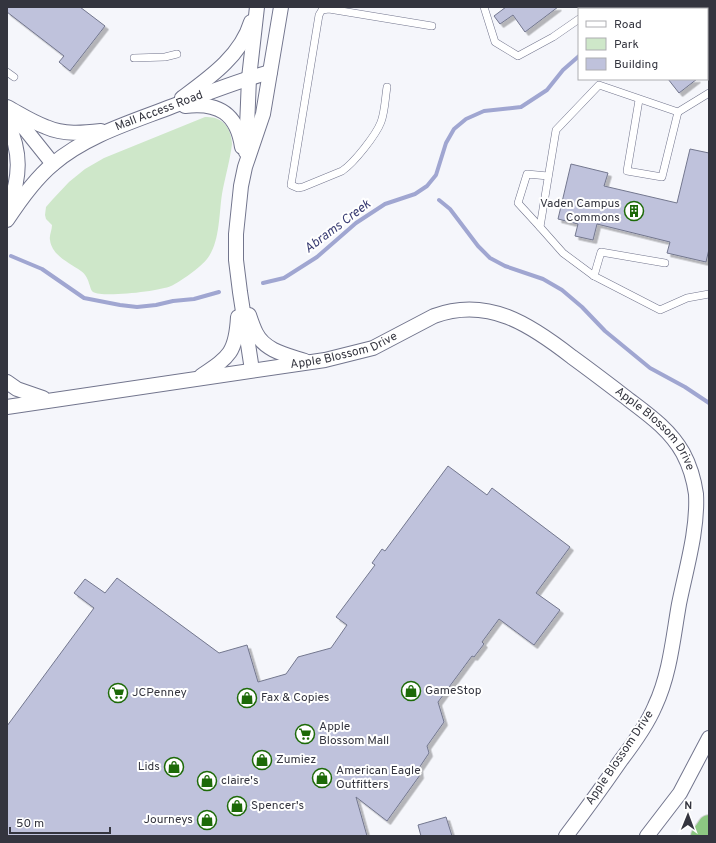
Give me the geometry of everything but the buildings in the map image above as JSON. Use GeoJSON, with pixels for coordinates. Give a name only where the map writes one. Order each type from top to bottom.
{"type":"FeatureCollection","features":[{"type":"Feature","properties":{"kind":"highway"},"geometry":{"type":"LineString","coordinates":[[702,836],[709,826]]}},
{"type":"Feature","properties":{"kind":"street"},"geometry":{"type":"LineString","coordinates":[[252,370],[236,260],[236,234],[238,208],[245,166],[249,78],[257,7]]}},
{"type":"Feature","properties":{"kind":"street"},"geometry":{"type":"LineString","coordinates":[[169,108],[206,80],[240,46],[248,32],[257,7]]}},
{"type":"Feature","properties":{"kind":"street"},"geometry":{"type":"LineString","coordinates":[[245,166],[263,114],[281,7]]}},
{"type":"Feature","properties":{"kind":"street","name":"Mall Access Road"},"geometry":{"type":"LineString","coordinates":[[7,220],[28,191],[53,164],[79,146],[110,131],[169,108],[249,78],[270,72]]}},
{"type":"Feature","properties":{"kind":"street"},"geometry":{"type":"LineString","coordinates":[[169,108],[198,104],[221,110],[230,116],[240,135],[245,166]]}},
{"type":"Feature","properties":{"kind":"street"},"geometry":{"type":"LineString","coordinates":[[7,107],[57,131],[80,133],[110,131]]}},
{"type":"Feature","properties":{"kind":"street"},"geometry":{"type":"LineString","coordinates":[[7,111],[25,129],[53,164]]}},
{"type":"Feature","properties":{"kind":"street"},"geometry":{"type":"LineString","coordinates":[[7,122],[17,149],[18,168],[17,181],[7,215]]}},
{"type":"Feature","properties":{"kind":"street"},"geometry":{"type":"LineString","coordinates":[[240,292],[256,334],[262,342],[276,352],[308,362]]}},
{"type":"Feature","properties":{"kind":"street"},"geometry":{"type":"LineString","coordinates":[[197,378],[222,361],[233,348],[238,330],[240,292]]}},
{"type":"Feature","properties":{"kind":"street","name":"Apple Blossom Drive"},"geometry":{"type":"LineString","coordinates":[[7,407],[308,362],[352,354],[373,348],[424,321],[441,314],[467,309],[494,312],[523,323],[558,346],[650,416],[674,439],[682,452],[689,466],[696,492],[695,524],[664,682],[646,724],[566,836]]}},
{"type":"Feature","properties":{"kind":"street"},"geometry":{"type":"LineString","coordinates":[[7,382],[11,386],[25,393],[49,400]]}},
{"type":"Feature","properties":{"kind":"street"},"geometry":{"type":"LineString","coordinates":[[647,836],[680,793],[709,738]]}},
{"type":"Feature","properties":{"kind":"lane"},"geometry":{"type":"LineString","coordinates":[[484,7],[495,42],[518,56],[553,37],[578,20]]}},
{"type":"Feature","properties":{"kind":"lane"},"geometry":{"type":"LineString","coordinates":[[387,87],[383,114],[380,123],[364,148],[348,167],[342,171],[303,187],[298,188],[290,185],[319,15],[322,10],[329,9],[432,26]]}},
{"type":"Feature","properties":{"kind":"lane"},"geometry":{"type":"LineString","coordinates":[[134,58],[165,57],[177,54]]}},
{"type":"Feature","properties":{"kind":"lane"},"geometry":{"type":"LineString","coordinates":[[7,72],[14,77]]}},
{"type":"Feature","properties":{"kind":"lane"},"geometry":{"type":"LineString","coordinates":[[540,227],[556,130],[601,82],[640,100],[678,112]]}},
{"type":"Feature","properties":{"kind":"lane"},"geometry":{"type":"LineString","coordinates":[[640,100],[628,171],[662,177],[678,112],[709,93]]}},
{"type":"Feature","properties":{"kind":"lane"},"geometry":{"type":"LineString","coordinates":[[548,176],[527,174],[518,202],[563,253],[594,276],[660,310],[686,298],[709,294]]}},
{"type":"Feature","properties":{"kind":"lane"},"geometry":{"type":"LineString","coordinates":[[594,276],[601,252],[665,263]]}},
{"type":"Feature","properties":{"kind":"green space"},"geometry":{"type":"Polygon","coordinates":[[[205,117],[216,118],[228,128],[232,144],[222,194],[217,236],[207,259],[185,278],[165,288],[119,294],[99,294],[93,292],[86,276],[58,255],[51,246],[50,238],[52,225],[46,219],[46,207],[69,182],[85,169],[104,158],[205,117]]]}},
{"type":"Feature","properties":{"kind":"waterway","name":"Abrams Creek"},"geometry":{"type":"LineString","coordinates":[[263,283],[284,278],[317,257],[356,223],[385,204],[415,194],[427,186],[436,175],[446,143],[454,129],[466,119],[484,111],[521,107],[547,90],[563,70],[578,57]]}},
{"type":"Feature","properties":{"kind":"waterway"},"geometry":{"type":"LineString","coordinates":[[439,200],[450,209],[478,246],[490,258],[505,266],[543,279],[562,290],[582,307],[605,331],[650,368],[685,387],[709,403]]}},
{"type":"Feature","properties":{"kind":"waterway","name":"Abrams Creek"},"geometry":{"type":"LineString","coordinates":[[11,256],[42,269],[84,298],[120,305],[137,307],[156,305],[173,301],[194,299],[219,292]]}},
{"type":"Feature","properties":{"kind":"place","name":"Vaden Campus Commons"},"geometry":{"type":"Point","coordinates":[634,211]}},
{"type":"Feature","properties":{"kind":"place","name":"GameStop"},"geometry":{"type":"Point","coordinates":[411,691]}},
{"type":"Feature","properties":{"kind":"place","name":"JCPenney"},"geometry":{"type":"Point","coordinates":[118,693]}},
{"type":"Feature","properties":{"kind":"place","name":"Fax & Copies"},"geometry":{"type":"Point","coordinates":[247,698]}},
{"type":"Feature","properties":{"kind":"place","name":"Apple Blossom Mall"},"geometry":{"type":"Point","coordinates":[305,734]}},
{"type":"Feature","properties":{"kind":"place","name":"Zumiez"},"geometry":{"type":"Point","coordinates":[262,760]}},
{"type":"Feature","properties":{"kind":"place","name":"Lids"},"geometry":{"type":"Point","coordinates":[174,767]}},
{"type":"Feature","properties":{"kind":"place","name":"American Eagle Outfitters"},"geometry":{"type":"Point","coordinates":[322,778]}},
{"type":"Feature","properties":{"kind":"place","name":"claire's"},"geometry":{"type":"Point","coordinates":[207,781]}},
{"type":"Feature","properties":{"kind":"place","name":"Spencer's"},"geometry":{"type":"Point","coordinates":[237,806]}},
{"type":"Feature","properties":{"kind":"place","name":"Journeys"},"geometry":{"type":"Point","coordinates":[207,820]}}]}
